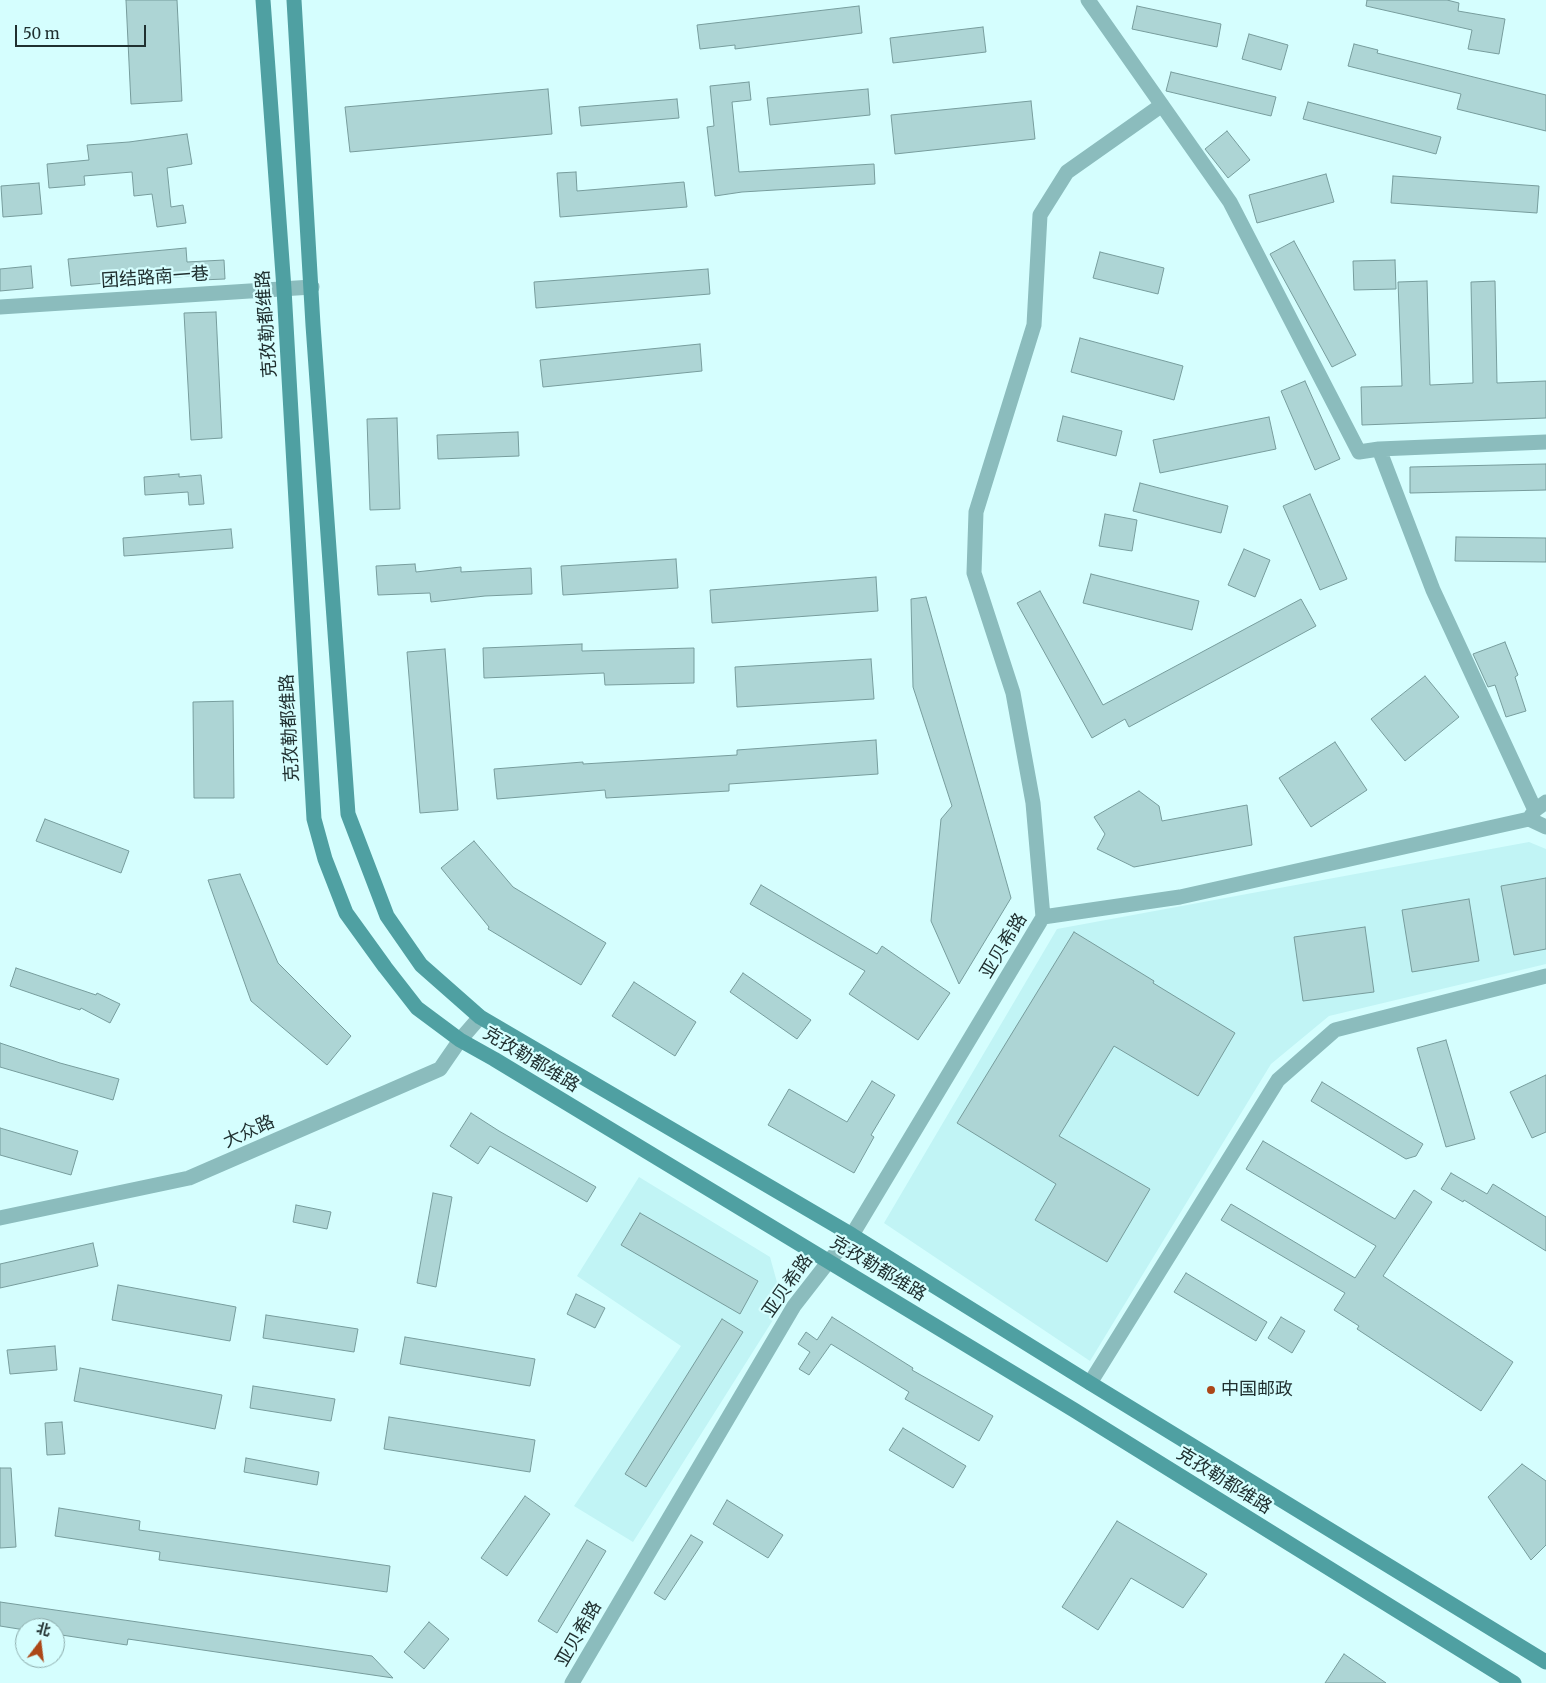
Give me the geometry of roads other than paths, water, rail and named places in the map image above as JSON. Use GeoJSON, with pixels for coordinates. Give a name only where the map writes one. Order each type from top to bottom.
{"type":"FeatureCollection","features":[{"type":"Feature","properties":{"kind":"main road","name":"克孜勒都维路"},"geometry":{"type":"LineString","coordinates":[[263,0],[284,289],[314,819],[325,859],[346,913],[386,967],[417,1008],[460,1040],[1074,1410],[1514,1683]]}},
{"type":"Feature","properties":{"kind":"main road","name":"克孜勒都维路"},"geometry":{"type":"LineString","coordinates":[[294,0],[348,814],[387,916],[422,965],[480,1017],[852,1235],[1546,1662]]}},
{"type":"Feature","properties":{"kind":"street"},"geometry":{"type":"LineString","coordinates":[[1088,0],[1230,202],[1359,452],[1380,449],[1546,442]]}},
{"type":"Feature","properties":{"kind":"street"},"geometry":{"type":"LineString","coordinates":[[1162,105],[1067,172],[1040,215],[1034,325],[976,512],[974,573],[1013,693],[1033,803],[1043,917],[1180,897],[1537,811]]}},
{"type":"Feature","properties":{"kind":"street","name":"团结路南一巷"},"geometry":{"type":"LineString","coordinates":[[0,307],[312,287]]}},
{"type":"Feature","properties":{"kind":"street"},"geometry":{"type":"LineString","coordinates":[[1380,449],[1433,590],[1546,827]]}},
{"type":"Feature","properties":{"kind":"street","name":"亚贝希路"},"geometry":{"type":"LineString","coordinates":[[572,1683],[794,1306],[852,1235],[1043,917]]}},
{"type":"Feature","properties":{"kind":"street"},"geometry":{"type":"LineString","coordinates":[[1090,1383],[1278,1080],[1335,1030],[1546,976]]}},
{"type":"Feature","properties":{"kind":"street","name":"大众路"},"geometry":{"type":"LineString","coordinates":[[0,1218],[189,1178],[440,1069],[460,1040],[480,1017]]}},
{"type":"Feature","properties":{"kind":"place","name":"中国邮政"},"geometry":{"type":"Point","coordinates":[1211,1390]}}]}
